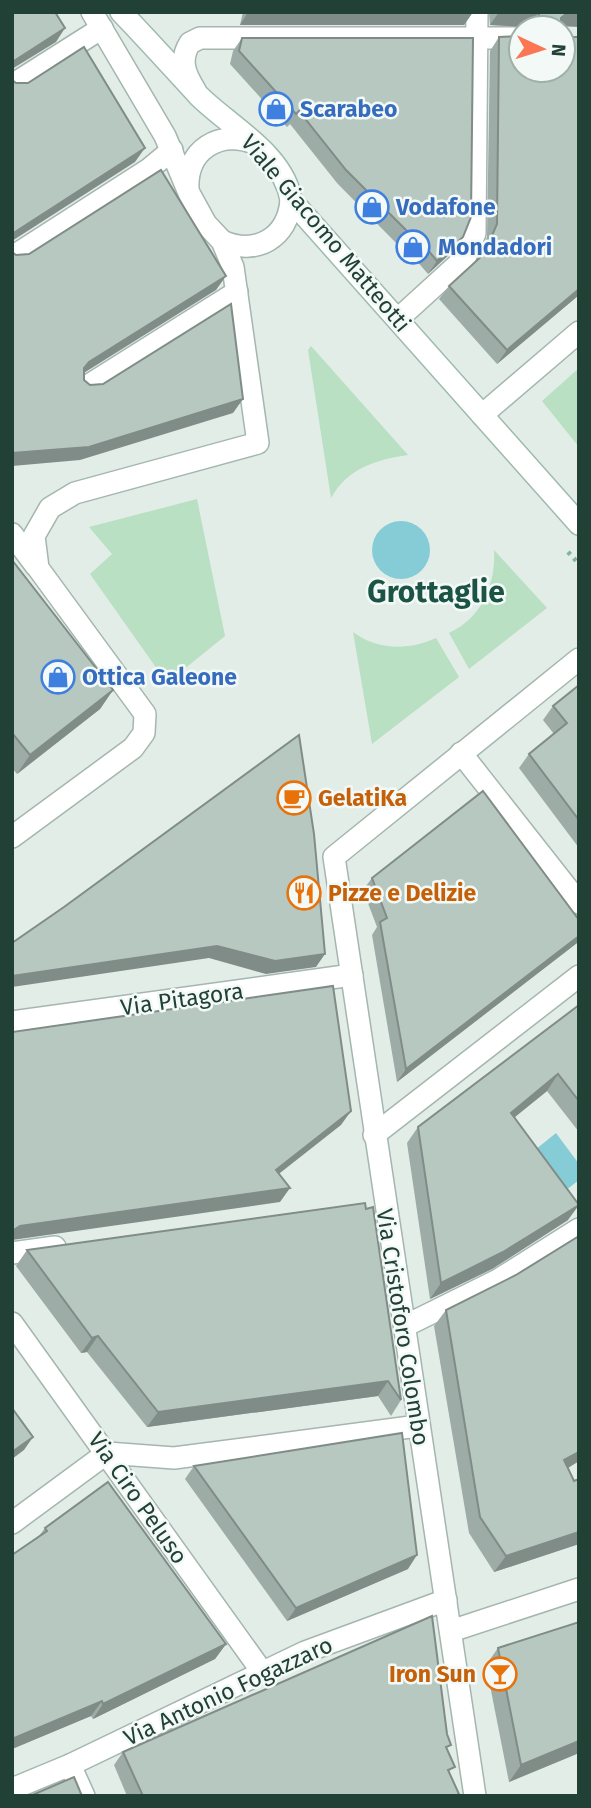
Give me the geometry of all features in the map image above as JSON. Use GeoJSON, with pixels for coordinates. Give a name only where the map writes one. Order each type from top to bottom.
{"type":"FeatureCollection","features":[{"type":"Feature","properties":{"kind":"street","name":"Viale Giacomo Matteotti"},"geometry":{"type":"LineString","coordinates":[[121,12],[198,94],[254,143],[284,178],[291,200],[579,524]]}},
{"type":"Feature","properties":{"kind":"street"},"geometry":{"type":"LineString","coordinates":[[398,319],[466,258],[475,233],[477,12]]}},
{"type":"Feature","properties":{"kind":"street"},"geometry":{"type":"LineString","coordinates":[[12,85],[97,20],[172,150],[188,193],[206,224],[222,241],[233,267],[258,443],[75,493],[50,508],[34,537],[38,568]]}},
{"type":"Feature","properties":{"kind":"street"},"geometry":{"type":"LineString","coordinates":[[198,94],[186,74],[183,62],[190,43],[200,38],[507,38]]}},
{"type":"Feature","properties":{"kind":"street"},"geometry":{"type":"LineString","coordinates":[[188,193],[190,167],[204,148],[226,138],[254,143]]}},
{"type":"Feature","properties":{"kind":"street"},"geometry":{"type":"LineString","coordinates":[[12,257],[149,169],[172,150]]}},
{"type":"Feature","properties":{"kind":"street"},"geometry":{"type":"LineString","coordinates":[[222,241],[246,248],[269,242],[284,227],[291,200]]}},
{"type":"Feature","properties":{"kind":"street"},"geometry":{"type":"LineString","coordinates":[[86,387],[237,292]]}},
{"type":"Feature","properties":{"kind":"street"},"geometry":{"type":"LineString","coordinates":[[482,415],[579,332]]}},
{"type":"Feature","properties":{"kind":"street"},"geometry":{"type":"LineString","coordinates":[[12,534],[145,714],[144,733],[133,748],[12,838]]}},
{"type":"Feature","properties":{"kind":"street"},"geometry":{"type":"LineString","coordinates":[[579,659],[461,753],[579,903]]}},
{"type":"Feature","properties":{"kind":"street","name":"Via Cristoforo Colombo"},"geometry":{"type":"LineString","coordinates":[[461,753],[334,857],[374,1135],[377,1202],[405,1326],[475,1796]]}},
{"type":"Feature","properties":{"kind":"street","name":"Via Pitagora"},"geometry":{"type":"LineString","coordinates":[[12,1022],[352,975]]}},
{"type":"Feature","properties":{"kind":"street"},"geometry":{"type":"LineString","coordinates":[[374,1135],[579,976]]}},
{"type":"Feature","properties":{"kind":"street"},"geometry":{"type":"LineString","coordinates":[[405,1326],[498,1280],[579,1230]]}},
{"type":"Feature","properties":{"kind":"street"},"geometry":{"type":"LineString","coordinates":[[12,1253],[81,1243]]}},
{"type":"Feature","properties":{"kind":"street","name":"Via Ciro Peluso"},"geometry":{"type":"LineString","coordinates":[[12,1323],[263,1673]]}},
{"type":"Feature","properties":{"kind":"street"},"geometry":{"type":"LineString","coordinates":[[12,1523],[107,1453],[174,1458],[418,1426]]}},
{"type":"Feature","properties":{"kind":"street"},"geometry":{"type":"LineString","coordinates":[[451,1631],[579,1589]]}},
{"type":"Feature","properties":{"kind":"street","name":"Via Antonio Fogazzaro"},"geometry":{"type":"LineString","coordinates":[[12,1788],[70,1765],[305,1652],[446,1600]]}},
{"type":"Feature","properties":{"kind":"street"},"geometry":{"type":"LineString","coordinates":[[70,1765],[84,1796]]}},
{"type":"Feature","properties":{"kind":"green space"},"geometry":{"type":"Polygon","coordinates":[[[311,346],[408,455],[363,467],[346,479],[331,498],[308,350],[311,346]]]}},
{"type":"Feature","properties":{"kind":"green space"},"geometry":{"type":"Polygon","coordinates":[[[579,368],[579,447],[542,401],[579,368]]]}},
{"type":"Feature","properties":{"kind":"green space"},"geometry":{"type":"Polygon","coordinates":[[[197,499],[225,636],[167,683],[90,574],[112,554],[89,527],[197,499]]]}},
{"type":"Feature","properties":{"kind":"green space"},"geometry":{"type":"Polygon","coordinates":[[[494,550],[547,608],[469,669],[449,633],[470,618],[485,599],[492,575],[494,550]]]}},
{"type":"Feature","properties":{"kind":"green space"},"geometry":{"type":"Polygon","coordinates":[[[353,632],[373,643],[394,647],[415,645],[436,638],[459,677],[372,744],[353,632]]]}},
{"type":"Feature","properties":{"kind":"water"},"geometry":{"type":"Polygon","coordinates":[[[395,521],[407,521],[422,529],[430,544],[430,556],[422,571],[407,579],[395,579],[380,571],[372,556],[372,544],[380,529],[395,521]]]}},
{"type":"Feature","properties":{"kind":"water"},"geometry":{"type":"Polygon","coordinates":[[[556,1133],[579,1164],[579,1180],[561,1194],[530,1154],[556,1133]]]}},
{"type":"Feature","properties":{"kind":"building"},"geometry":{"type":"Polygon","coordinates":[[[12,12],[55,12],[65,28],[12,64],[12,12]]]}},
{"type":"Feature","properties":{"kind":"building"},"geometry":{"type":"Polygon","coordinates":[[[519,12],[579,12],[566,14],[519,12]]]}},
{"type":"Feature","properties":{"kind":"building"},"geometry":{"type":"Polygon","coordinates":[[[499,37],[507,37],[507,84],[577,84],[579,37],[579,289],[507,350],[449,286],[484,254],[497,224],[499,37]]]}},
{"type":"Feature","properties":{"kind":"building"},"geometry":{"type":"Polygon","coordinates":[[[242,38],[473,38],[471,217],[463,237],[437,261],[413,232],[408,232],[346,170],[299,111],[296,114],[239,51],[242,38]]]}},
{"type":"Feature","properties":{"kind":"building"},"geometry":{"type":"Polygon","coordinates":[[[84,47],[145,148],[12,235],[12,80],[16,83],[28,83],[84,47]]]}},
{"type":"Feature","properties":{"kind":"building"},"geometry":{"type":"Polygon","coordinates":[[[161,170],[226,276],[89,362],[84,368],[84,380],[90,385],[103,384],[231,304],[243,399],[89,447],[12,453],[12,252],[16,255],[29,254],[161,170]]]}},
{"type":"Feature","properties":{"kind":"building"},"geometry":{"type":"Polygon","coordinates":[[[12,560],[113,690],[30,755],[12,733],[12,560]]]}},
{"type":"Feature","properties":{"kind":"building"},"geometry":{"type":"Polygon","coordinates":[[[579,685],[579,820],[529,754],[567,723],[553,706],[579,685]]]}},
{"type":"Feature","properties":{"kind":"building"},"geometry":{"type":"Polygon","coordinates":[[[299,735],[314,834],[325,954],[275,961],[217,946],[12,976],[12,943],[299,735]]]}},
{"type":"Feature","properties":{"kind":"building"},"geometry":{"type":"Polygon","coordinates":[[[483,791],[579,920],[579,936],[406,1069],[380,922],[387,918],[372,878],[483,791]]]}},
{"type":"Feature","properties":{"kind":"building"},"geometry":{"type":"Polygon","coordinates":[[[333,986],[351,1111],[276,1170],[290,1188],[20,1226],[12,1231],[12,1032],[333,986]]]}},
{"type":"Feature","properties":{"kind":"building"},"geometry":{"type":"Polygon","coordinates":[[[579,1005],[579,1101],[558,1074],[511,1113],[579,1205],[503,1252],[441,1283],[418,1127],[579,1005]]]}},
{"type":"Feature","properties":{"kind":"building"},"geometry":{"type":"Polygon","coordinates":[[[365,1203],[366,1209],[373,1207],[401,1400],[388,1381],[158,1412],[98,1336],[92,1338],[27,1250],[365,1203]]]}},
{"type":"Feature","properties":{"kind":"building"},"geometry":{"type":"Polygon","coordinates":[[[579,1236],[579,1452],[564,1460],[574,1481],[579,1479],[579,1532],[506,1556],[480,1517],[446,1310],[516,1275],[579,1236]]]}},
{"type":"Feature","properties":{"kind":"building"},"geometry":{"type":"Polygon","coordinates":[[[12,1408],[33,1437],[12,1452],[12,1408]]]}},
{"type":"Feature","properties":{"kind":"building"},"geometry":{"type":"Polygon","coordinates":[[[402,1433],[417,1555],[296,1608],[194,1466],[402,1433]]]}},
{"type":"Feature","properties":{"kind":"building"},"geometry":{"type":"Polygon","coordinates":[[[108,1482],[226,1644],[103,1704],[102,1701],[12,1739],[12,1555],[108,1482]]]}},
{"type":"Feature","properties":{"kind":"building"},"geometry":{"type":"Polygon","coordinates":[[[432,1616],[447,1734],[451,1745],[446,1747],[455,1767],[448,1770],[459,1794],[143,1796],[123,1752],[432,1616]]]}},
{"type":"Feature","properties":{"kind":"building"},"geometry":{"type":"Polygon","coordinates":[[[579,1622],[579,1741],[521,1765],[498,1648],[579,1622]]]}},
{"type":"Feature","properties":{"kind":"building"},"geometry":{"type":"Polygon","coordinates":[[[74,1777],[82,1796],[30,1796],[74,1777]]]}},
{"type":"Feature","properties":{"kind":"place","name":"Scarabeo"},"geometry":{"type":"Point","coordinates":[276,109]}},
{"type":"Feature","properties":{"kind":"place","name":"Vodafone"},"geometry":{"type":"Point","coordinates":[372,207]}},
{"type":"Feature","properties":{"kind":"place","name":"Mondadori"},"geometry":{"type":"Point","coordinates":[413,247]}},
{"type":"Feature","properties":{"kind":"place","name":"Ottica Galeone"},"geometry":{"type":"Point","coordinates":[58,677]}},
{"type":"Feature","properties":{"kind":"place","name":"GelatiKa"},"geometry":{"type":"Point","coordinates":[294,798]}},
{"type":"Feature","properties":{"kind":"place","name":"Pizze e Delizie"},"geometry":{"type":"Point","coordinates":[304,893]}},
{"type":"Feature","properties":{"kind":"place","name":"Iron Sun"},"geometry":{"type":"Point","coordinates":[500,1674]}},
{"type":"Feature","properties":{"kind":"district","name":"Grottaglie"},"geometry":{"type":"Point","coordinates":[436,592]}}]}
